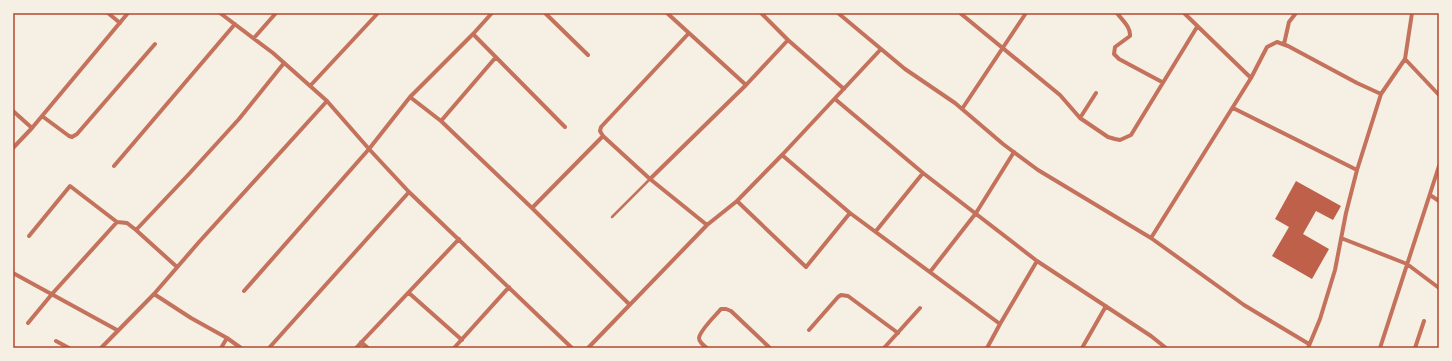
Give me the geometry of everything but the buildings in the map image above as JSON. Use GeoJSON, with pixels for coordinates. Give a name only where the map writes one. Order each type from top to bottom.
{"type":"FeatureCollection","features":[{"type":"Feature","properties":{"kind":"street"},"geometry":{"type":"LineString","coordinates":[[108,13],[120,23]]}},
{"type":"Feature","properties":{"kind":"street"},"geometry":{"type":"LineString","coordinates":[[13,148],[32,128],[128,13]]}},
{"type":"Feature","properties":{"kind":"street"},"geometry":{"type":"LineString","coordinates":[[220,13],[254,38],[327,101],[409,192],[572,348]]}},
{"type":"Feature","properties":{"kind":"street"},"geometry":{"type":"LineString","coordinates":[[254,38],[276,13]]}},
{"type":"Feature","properties":{"kind":"street"},"geometry":{"type":"LineString","coordinates":[[310,86],[378,13]]}},
{"type":"Feature","properties":{"kind":"street"},"geometry":{"type":"LineString","coordinates":[[244,291],[369,149],[410,97],[492,13]]}},
{"type":"Feature","properties":{"kind":"street"},"geometry":{"type":"LineString","coordinates":[[545,13],[588,55]]}},
{"type":"Feature","properties":{"kind":"street"},"geometry":{"type":"LineString","coordinates":[[666,13],[746,85]]}},
{"type":"Feature","properties":{"kind":"street"},"geometry":{"type":"LineString","coordinates":[[761,13],[788,40],[844,89]]}},
{"type":"Feature","properties":{"kind":"street"},"geometry":{"type":"LineString","coordinates":[[838,13],[905,69],[962,109],[1038,170],[1151,238],[1244,305],[1308,346],[1320,319],[1335,270],[1346,213],[1357,170],[1381,94],[1405,59],[1412,13]]}},
{"type":"Feature","properties":{"kind":"street"},"geometry":{"type":"LineString","coordinates":[[960,13],[1060,95],[1080,118],[1115,140],[1126,138],[1131,135],[1197,27]]}},
{"type":"Feature","properties":{"kind":"street"},"geometry":{"type":"LineString","coordinates":[[962,109],[1026,13]]}},
{"type":"Feature","properties":{"kind":"street"},"geometry":{"type":"LineString","coordinates":[[1117,13],[1129,28],[1130,36],[1115,47],[1114,54],[1119,59],[1162,82]]}},
{"type":"Feature","properties":{"kind":"street"},"geometry":{"type":"LineString","coordinates":[[1184,13],[1251,78]]}},
{"type":"Feature","properties":{"kind":"street"},"geometry":{"type":"LineString","coordinates":[[1284,44],[1289,22],[1296,13]]}},
{"type":"Feature","properties":{"kind":"street"},"geometry":{"type":"LineString","coordinates":[[114,166],[235,24]]}},
{"type":"Feature","properties":{"kind":"street"},"geometry":{"type":"LineString","coordinates":[[689,33],[604,122],[600,131],[603,136],[650,179],[707,225]]}},
{"type":"Feature","properties":{"kind":"street"},"geometry":{"type":"LineString","coordinates":[[473,34],[565,127]]}},
{"type":"Feature","properties":{"kind":"street"},"geometry":{"type":"LineString","coordinates":[[650,179],[746,85],[788,40]]}},
{"type":"Feature","properties":{"kind":"street"},"geometry":{"type":"LineString","coordinates":[[1151,238],[1233,108],[1267,47],[1277,42],[1284,44],[1357,83],[1381,94]]}},
{"type":"Feature","properties":{"kind":"street"},"geometry":{"type":"LineString","coordinates":[[42,116],[69,136],[72,137],[77,134],[155,44]]}},
{"type":"Feature","properties":{"kind":"street"},"geometry":{"type":"LineString","coordinates":[[588,348],[707,225],[737,201],[881,49]]}},
{"type":"Feature","properties":{"kind":"street"},"geometry":{"type":"LineString","coordinates":[[441,121],[496,57]]}},
{"type":"Feature","properties":{"kind":"street"},"geometry":{"type":"LineString","coordinates":[[1405,59],[1439,95]]}},
{"type":"Feature","properties":{"kind":"street"},"geometry":{"type":"LineString","coordinates":[[136,230],[239,119],[284,63]]}},
{"type":"Feature","properties":{"kind":"street"},"geometry":{"type":"LineString","coordinates":[[1080,118],[1096,93]]}},
{"type":"Feature","properties":{"kind":"street"},"geometry":{"type":"LineString","coordinates":[[410,97],[441,121],[629,304]]}},
{"type":"Feature","properties":{"kind":"street"},"geometry":{"type":"LineString","coordinates":[[835,99],[923,173],[1037,261],[1151,336],[1166,348]]}},
{"type":"Feature","properties":{"kind":"street"},"geometry":{"type":"LineString","coordinates":[[101,348],[154,294],[327,101]]}},
{"type":"Feature","properties":{"kind":"street"},"geometry":{"type":"LineString","coordinates":[[1233,108],[1357,170]]}},
{"type":"Feature","properties":{"kind":"street"},"geometry":{"type":"LineString","coordinates":[[13,111],[32,128]]}},
{"type":"Feature","properties":{"kind":"street"},"geometry":{"type":"LineString","coordinates":[[532,208],[603,136]]}},
{"type":"Feature","properties":{"kind":"street"},"geometry":{"type":"LineString","coordinates":[[930,272],[976,213],[1014,152]]}},
{"type":"Feature","properties":{"kind":"street"},"geometry":{"type":"LineString","coordinates":[[782,155],[850,212],[1000,324]]}},
{"type":"Feature","properties":{"kind":"street"},"geometry":{"type":"LineString","coordinates":[[1380,348],[1439,166]]}},
{"type":"Feature","properties":{"kind":"street"},"geometry":{"type":"LineString","coordinates":[[876,231],[923,173]]}},
{"type":"Feature","properties":{"kind":"street"},"geometry":{"type":"LineString","coordinates":[[29,236],[70,186],[118,222],[127,223],[177,267]]}},
{"type":"Feature","properties":{"kind":"street"},"geometry":{"type":"LineString","coordinates":[[269,348],[409,192]]}},
{"type":"Feature","properties":{"kind":"street"},"geometry":{"type":"LineString","coordinates":[[1430,195],[1439,202]]}},
{"type":"Feature","properties":{"kind":"street"},"geometry":{"type":"LineString","coordinates":[[737,201],[806,267],[850,212]]}},
{"type":"Feature","properties":{"kind":"street"},"geometry":{"type":"LineString","coordinates":[[28,322],[118,222]]}},
{"type":"Feature","properties":{"kind":"street"},"geometry":{"type":"LineString","coordinates":[[1341,238],[1407,264],[1439,288]]}},
{"type":"Feature","properties":{"kind":"street"},"geometry":{"type":"LineString","coordinates":[[356,348],[459,239]]}},
{"type":"Feature","properties":{"kind":"street"},"geometry":{"type":"LineString","coordinates":[[986,348],[1037,261]]}},
{"type":"Feature","properties":{"kind":"street"},"geometry":{"type":"LineString","coordinates":[[13,273],[117,330]]}},
{"type":"Feature","properties":{"kind":"street"},"geometry":{"type":"LineString","coordinates":[[454,348],[509,287]]}},
{"type":"Feature","properties":{"kind":"street"},"geometry":{"type":"LineString","coordinates":[[409,293],[462,340]]}},
{"type":"Feature","properties":{"kind":"street"},"geometry":{"type":"LineString","coordinates":[[154,294],[241,348]]}},
{"type":"Feature","properties":{"kind":"street"},"geometry":{"type":"LineString","coordinates":[[809,330],[838,297],[844,294],[898,332]]}},
{"type":"Feature","properties":{"kind":"street"},"geometry":{"type":"LineString","coordinates":[[1082,348],[1106,306]]}},
{"type":"Feature","properties":{"kind":"street"},"geometry":{"type":"LineString","coordinates":[[884,348],[920,308]]}},
{"type":"Feature","properties":{"kind":"street"},"geometry":{"type":"LineString","coordinates":[[707,348],[701,343],[699,338],[701,333],[721,309],[730,311],[770,348]]}},
{"type":"Feature","properties":{"kind":"street"},"geometry":{"type":"LineString","coordinates":[[1415,348],[1424,321]]}},
{"type":"Feature","properties":{"kind":"street"},"geometry":{"type":"LineString","coordinates":[[221,348],[227,338]]}},
{"type":"Feature","properties":{"kind":"street"},"geometry":{"type":"LineString","coordinates":[[56,341],[69,348]]}},
{"type":"Feature","properties":{"kind":"street"},"geometry":{"type":"LineString","coordinates":[[361,342],[368,348]]}},
{"type":"Feature","properties":{"kind":"lane"},"geometry":{"type":"LineString","coordinates":[[612,216],[650,179]]}}]}
